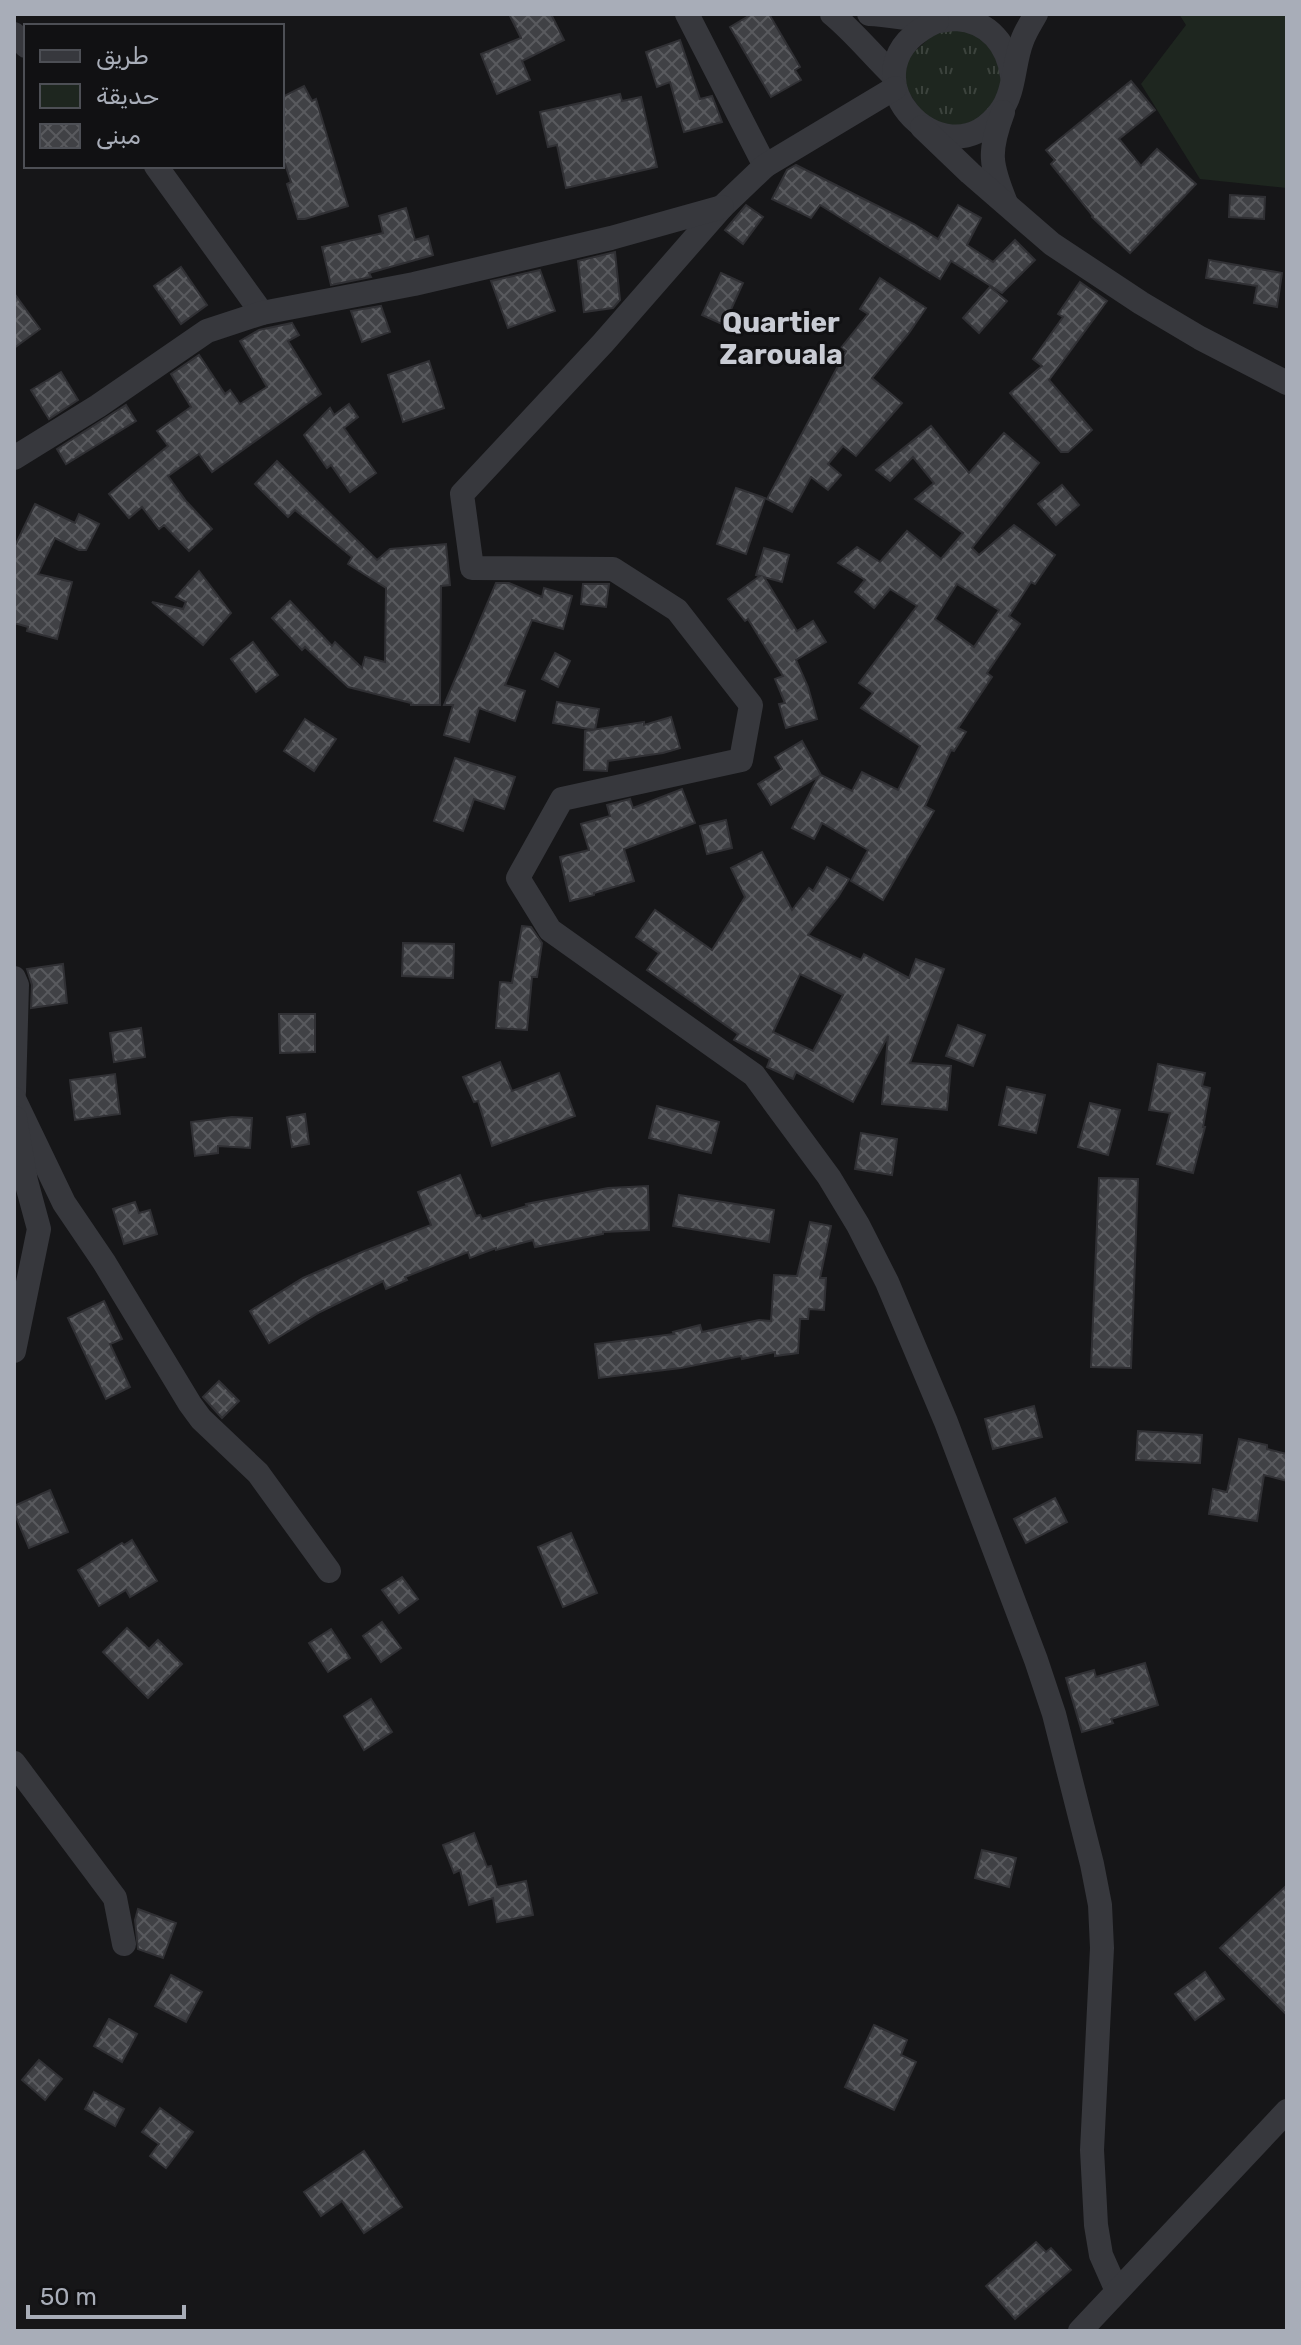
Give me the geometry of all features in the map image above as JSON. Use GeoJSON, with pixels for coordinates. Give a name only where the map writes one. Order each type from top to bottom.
{"type":"FeatureCollection","features":[{"type":"Feature","properties":{"kind":"street"},"geometry":{"type":"LineString","coordinates":[[687,14],[765,166]]}},
{"type":"Feature","properties":{"kind":"street"},"geometry":{"type":"LineString","coordinates":[[832,14],[858,36],[895,82]]}},
{"type":"Feature","properties":{"kind":"street"},"geometry":{"type":"LineString","coordinates":[[869,14],[937,21],[979,18],[1004,48],[1010,62],[1011,85],[1002,110],[990,124],[974,133],[956,136],[938,134],[922,127]]}},
{"type":"Feature","properties":{"kind":"street"},"geometry":{"type":"LineString","coordinates":[[1007,205],[991,159],[994,137],[1022,40],[1036,14]]}},
{"type":"Feature","properties":{"kind":"street"},"geometry":{"type":"LineString","coordinates":[[937,21],[920,29],[907,41],[898,57],[895,82],[900,103],[909,117],[1052,244],[1200,338],[1287,383]]}},
{"type":"Feature","properties":{"kind":"street"},"geometry":{"type":"LineString","coordinates":[[895,82],[765,166],[722,207],[603,343],[462,494],[472,568],[613,569],[677,610],[751,705],[741,760],[562,799],[518,878],[550,930],[754,1075],[829,1177],[887,1282],[946,1422],[1036,1660],[1054,1714],[1092,1864],[1100,1905],[1102,1948],[1092,2150],[1096,2225],[1101,2255],[1117,2291]]}},
{"type":"Feature","properties":{"kind":"street"},"geometry":{"type":"LineString","coordinates":[[157,168],[262,313]]}},
{"type":"Feature","properties":{"kind":"street"},"geometry":{"type":"LineString","coordinates":[[14,458],[98,406],[207,331],[262,313],[414,284],[611,238],[722,207]]}},
{"type":"Feature","properties":{"kind":"street"},"geometry":{"type":"LineString","coordinates":[[14,978],[17,985],[17,1031],[14,1092]]}},
{"type":"Feature","properties":{"kind":"street"},"geometry":{"type":"LineString","coordinates":[[14,1101],[16,1134],[39,1229],[14,1351]]}},
{"type":"Feature","properties":{"kind":"street"},"geometry":{"type":"LineString","coordinates":[[14,1101],[64,1203],[104,1262],[190,1404],[201,1419],[258,1473],[329,1571]]}},
{"type":"Feature","properties":{"kind":"street"},"geometry":{"type":"LineString","coordinates":[[14,1763],[115,1898],[124,1944]]}},
{"type":"Feature","properties":{"kind":"street"},"geometry":{"type":"LineString","coordinates":[[1080,2331],[1287,2111]]}},
{"type":"Feature","properties":{"kind":"green space"},"geometry":{"type":"Polygon","coordinates":[[[1179,14],[1287,14],[1287,188],[1200,179],[1141,84],[1186,25],[1179,14]]]}},
{"type":"Feature","properties":{"kind":"green space"},"geometry":{"type":"Polygon","coordinates":[[[939,30],[967,30],[991,44],[1003,69],[999,97],[982,118],[955,127],[927,120],[904,85],[908,57],[939,30]]]}},
{"type":"Feature","properties":{"kind":"building"},"geometry":{"type":"Polygon","coordinates":[[[509,14],[551,14],[564,40],[522,61],[530,80],[497,94],[481,54],[521,38],[509,14]]]}},
{"type":"Feature","properties":{"kind":"building"},"geometry":{"type":"Polygon","coordinates":[[[752,14],[769,14],[800,67],[795,70],[801,80],[771,97],[730,27],[752,14]]]}},
{"type":"Feature","properties":{"kind":"building"},"geometry":{"type":"Polygon","coordinates":[[[680,40],[700,99],[712,96],[722,122],[684,132],[670,82],[657,87],[646,52],[680,40]]]}},
{"type":"Feature","properties":{"kind":"building"},"geometry":{"type":"Polygon","coordinates":[[[1131,81],[1155,110],[1119,139],[1141,166],[1157,149],[1196,184],[1130,253],[1092,217],[1051,164],[1055,160],[1046,150],[1131,81]]]}},
{"type":"Feature","properties":{"kind":"building"},"geometry":{"type":"Polygon","coordinates":[[[304,86],[312,101],[316,99],[348,206],[298,219],[287,184],[291,182],[284,161],[284,96],[304,86]]]}},
{"type":"Feature","properties":{"kind":"building"},"geometry":{"type":"Polygon","coordinates":[[[620,94],[622,101],[641,97],[657,167],[566,188],[557,145],[548,147],[540,112],[620,94]]]}},
{"type":"Feature","properties":{"kind":"building"},"geometry":{"type":"Polygon","coordinates":[[[796,165],[938,239],[958,205],[981,218],[967,245],[993,262],[1015,240],[1035,260],[1002,293],[951,261],[940,279],[820,205],[811,218],[772,199],[787,170],[796,165]]]}},
{"type":"Feature","properties":{"kind":"building"},"geometry":{"type":"Polygon","coordinates":[[[1230,195],[1265,197],[1264,219],[1229,217],[1230,195]]]}},
{"type":"Feature","properties":{"kind":"building"},"geometry":{"type":"Polygon","coordinates":[[[746,205],[763,217],[743,244],[725,230],[746,205]]]}},
{"type":"Feature","properties":{"kind":"building"},"geometry":{"type":"Polygon","coordinates":[[[406,208],[415,240],[428,236],[433,255],[369,273],[371,277],[331,285],[322,247],[383,233],[379,216],[406,208]]]}},
{"type":"Feature","properties":{"kind":"building"},"geometry":{"type":"Polygon","coordinates":[[[615,252],[620,300],[613,308],[584,312],[578,261],[615,252]]]}},
{"type":"Feature","properties":{"kind":"building"},"geometry":{"type":"Polygon","coordinates":[[[1209,260],[1282,273],[1277,307],[1254,303],[1257,286],[1206,278],[1209,260]]]}},
{"type":"Feature","properties":{"kind":"building"},"geometry":{"type":"Polygon","coordinates":[[[181,267],[207,305],[181,324],[154,286],[181,267]]]}},
{"type":"Feature","properties":{"kind":"building"},"geometry":{"type":"Polygon","coordinates":[[[540,270],[555,311],[508,328],[491,281],[540,270]]]}},
{"type":"Feature","properties":{"kind":"building"},"geometry":{"type":"Polygon","coordinates":[[[721,273],[743,283],[724,325],[702,315],[721,273]]]}},
{"type":"Feature","properties":{"kind":"building"},"geometry":{"type":"Polygon","coordinates":[[[880,278],[926,308],[872,378],[902,403],[856,456],[843,446],[828,464],[841,475],[828,490],[811,477],[792,512],[767,499],[846,351],[841,348],[868,314],[860,309],[880,278]]]}},
{"type":"Feature","properties":{"kind":"building"},"geometry":{"type":"Polygon","coordinates":[[[1080,282],[1107,301],[1049,380],[1092,430],[1068,452],[1061,452],[1010,393],[1042,366],[1033,359],[1063,317],[1058,314],[1080,282]]]}},
{"type":"Feature","properties":{"kind":"building"},"geometry":{"type":"Polygon","coordinates":[[[990,287],[1007,301],[979,333],[963,318],[990,287]]]}},
{"type":"Feature","properties":{"kind":"building"},"geometry":{"type":"Polygon","coordinates":[[[14,293],[40,329],[14,348],[14,293]]]}},
{"type":"Feature","properties":{"kind":"building"},"geometry":{"type":"Polygon","coordinates":[[[381,306],[390,332],[362,342],[351,311],[381,306]]]}},
{"type":"Feature","properties":{"kind":"building"},"geometry":{"type":"Polygon","coordinates":[[[292,323],[299,335],[288,341],[321,394],[212,472],[199,454],[168,476],[212,529],[189,551],[164,525],[159,529],[142,507],[129,518],[109,494],[168,446],[157,431],[191,407],[171,374],[199,355],[225,394],[230,390],[240,404],[267,387],[240,341],[259,330],[292,323]]]}},
{"type":"Feature","properties":{"kind":"building"},"geometry":{"type":"Polygon","coordinates":[[[429,361],[444,408],[403,422],[388,375],[429,361]]]}},
{"type":"Feature","properties":{"kind":"building"},"geometry":{"type":"Polygon","coordinates":[[[61,372],[78,400],[49,419],[31,390],[61,372]]]}},
{"type":"Feature","properties":{"kind":"building"},"geometry":{"type":"Polygon","coordinates":[[[349,404],[358,417],[344,428],[376,473],[350,492],[331,465],[327,468],[304,435],[330,408],[334,415],[349,404]]]}},
{"type":"Feature","properties":{"kind":"building"},"geometry":{"type":"Polygon","coordinates":[[[126,405],[136,421],[66,464],[57,449],[126,405]]]}},
{"type":"Feature","properties":{"kind":"building"},"geometry":{"type":"Polygon","coordinates":[[[931,426],[969,473],[1004,433],[1039,463],[972,548],[979,555],[1014,525],[1055,555],[1035,584],[1031,582],[1009,616],[1020,624],[987,673],[992,677],[958,728],[966,732],[954,751],[951,750],[925,806],[934,811],[883,900],[851,881],[868,850],[822,823],[814,839],[792,828],[818,777],[771,805],[758,784],[782,769],[775,757],[802,741],[821,775],[852,791],[862,772],[898,790],[920,746],[861,708],[873,693],[859,683],[917,606],[890,589],[874,608],[855,592],[865,580],[838,563],[857,547],[880,562],[907,531],[941,559],[963,533],[915,499],[934,483],[913,457],[890,481],[876,470],[931,426]],[[957,584],[935,619],[974,647],[999,610],[957,584]]]}},
{"type":"Feature","properties":{"kind":"building"},"geometry":{"type":"Polygon","coordinates":[[[277,461],[377,560],[390,549],[446,544],[450,585],[441,586],[440,705],[411,705],[348,687],[305,647],[302,650],[272,618],[290,601],[332,646],[335,642],[362,668],[365,657],[385,662],[386,588],[348,564],[352,557],[295,510],[288,517],[255,484],[277,461]]]}},
{"type":"Feature","properties":{"kind":"building"},"geometry":{"type":"Polygon","coordinates":[[[1062,485],[1079,505],[1056,525],[1038,504],[1062,485]]]}},
{"type":"Feature","properties":{"kind":"building"},"geometry":{"type":"Polygon","coordinates":[[[736,488],[765,498],[746,554],[717,544],[736,488]]]}},
{"type":"Feature","properties":{"kind":"building"},"geometry":{"type":"Polygon","coordinates":[[[35,504],[75,523],[79,514],[99,524],[86,550],[79,550],[55,538],[38,574],[72,582],[57,639],[27,631],[28,627],[14,623],[14,548],[35,504]]]}},
{"type":"Feature","properties":{"kind":"building"},"geometry":{"type":"Polygon","coordinates":[[[764,548],[789,555],[782,582],[764,577],[797,631],[813,621],[826,642],[796,660],[817,719],[786,728],[779,704],[785,703],[775,679],[783,676],[748,619],[745,621],[728,599],[760,576],[756,575],[764,548]]]}},
{"type":"Feature","properties":{"kind":"building"},"geometry":{"type":"Polygon","coordinates":[[[199,571],[231,613],[203,645],[152,602],[183,609],[186,602],[176,597],[199,571]]]}},
{"type":"Feature","properties":{"kind":"building"},"geometry":{"type":"Polygon","coordinates":[[[496,583],[509,583],[542,597],[544,588],[572,596],[563,629],[532,620],[505,685],[525,691],[515,721],[479,708],[469,742],[444,735],[453,705],[444,705],[496,583]]]}},
{"type":"Feature","properties":{"kind":"building"},"geometry":{"type":"Polygon","coordinates":[[[583,584],[609,584],[606,607],[581,604],[583,584]]]}},
{"type":"Feature","properties":{"kind":"building"},"geometry":{"type":"Polygon","coordinates":[[[253,642],[278,675],[256,692],[231,659],[253,642]]]}},
{"type":"Feature","properties":{"kind":"building"},"geometry":{"type":"Polygon","coordinates":[[[555,653],[570,661],[558,687],[542,679],[555,653]]]}},
{"type":"Feature","properties":{"kind":"building"},"geometry":{"type":"Polygon","coordinates":[[[557,702],[599,709],[595,730],[553,723],[557,702]]]}},
{"type":"Feature","properties":{"kind":"building"},"geometry":{"type":"Polygon","coordinates":[[[671,717],[680,748],[608,761],[607,771],[584,770],[585,731],[644,722],[644,725],[671,717]]]}},
{"type":"Feature","properties":{"kind":"building"},"geometry":{"type":"Polygon","coordinates":[[[305,719],[336,739],[314,771],[284,751],[305,719]]]}},
{"type":"Feature","properties":{"kind":"building"},"geometry":{"type":"Polygon","coordinates":[[[455,758],[515,777],[504,809],[474,799],[463,831],[434,821],[455,758]]]}},
{"type":"Feature","properties":{"kind":"building"},"geometry":{"type":"Polygon","coordinates":[[[682,789],[695,823],[624,849],[634,881],[570,901],[560,857],[589,850],[581,824],[610,816],[607,805],[630,799],[633,808],[682,789]]]}},
{"type":"Feature","properties":{"kind":"building"},"geometry":{"type":"Polygon","coordinates":[[[726,820],[732,848],[707,854],[700,826],[726,820]]]}},
{"type":"Feature","properties":{"kind":"building"},"geometry":{"type":"Polygon","coordinates":[[[762,852],[792,910],[809,888],[813,891],[827,867],[849,879],[808,935],[861,960],[864,954],[909,978],[916,959],[944,969],[910,1063],[951,1066],[947,1110],[882,1104],[888,1036],[853,1102],[796,1072],[793,1079],[767,1067],[770,1059],[734,1040],[738,1034],[647,970],[659,953],[636,937],[655,910],[712,950],[745,897],[731,868],[762,852]],[[800,974],[773,1032],[813,1051],[843,995],[800,974]]]}},
{"type":"Feature","properties":{"kind":"building"},"geometry":{"type":"Polygon","coordinates":[[[522,926],[531,927],[542,943],[537,977],[532,977],[527,1030],[496,1028],[500,982],[512,983],[522,926]]]}},
{"type":"Feature","properties":{"kind":"building"},"geometry":{"type":"Polygon","coordinates":[[[403,943],[454,944],[453,978],[402,976],[403,943]]]}},
{"type":"Feature","properties":{"kind":"building"},"geometry":{"type":"Polygon","coordinates":[[[63,964],[67,1003],[31,1008],[32,985],[27,969],[63,964]]]}},
{"type":"Feature","properties":{"kind":"building"},"geometry":{"type":"Polygon","coordinates":[[[279,1014],[315,1014],[315,1052],[280,1053],[279,1014]]]}},
{"type":"Feature","properties":{"kind":"building"},"geometry":{"type":"Polygon","coordinates":[[[958,1025],[985,1035],[973,1066],[946,1056],[958,1025]]]}},
{"type":"Feature","properties":{"kind":"building"},"geometry":{"type":"Polygon","coordinates":[[[141,1028],[145,1057],[114,1062],[110,1033],[141,1028]]]}},
{"type":"Feature","properties":{"kind":"building"},"geometry":{"type":"Polygon","coordinates":[[[500,1062],[512,1091],[559,1073],[575,1116],[492,1146],[478,1101],[474,1102],[463,1077],[500,1062]]]}},
{"type":"Feature","properties":{"kind":"building"},"geometry":{"type":"Polygon","coordinates":[[[1158,1064],[1205,1073],[1202,1086],[1210,1088],[1205,1127],[1193,1173],[1157,1164],[1170,1113],[1149,1110],[1158,1064]]]}},
{"type":"Feature","properties":{"kind":"building"},"geometry":{"type":"Polygon","coordinates":[[[115,1074],[120,1114],[75,1120],[70,1080],[115,1074]]]}},
{"type":"Feature","properties":{"kind":"building"},"geometry":{"type":"Polygon","coordinates":[[[1007,1087],[1045,1095],[1036,1133],[999,1125],[1007,1087]]]}},
{"type":"Feature","properties":{"kind":"building"},"geometry":{"type":"Polygon","coordinates":[[[1090,1103],[1120,1110],[1108,1155],[1078,1147],[1090,1103]]]}},
{"type":"Feature","properties":{"kind":"building"},"geometry":{"type":"Polygon","coordinates":[[[657,1106],[719,1122],[711,1153],[649,1138],[657,1106]]]}},
{"type":"Feature","properties":{"kind":"building"},"geometry":{"type":"Polygon","coordinates":[[[305,1114],[309,1144],[292,1147],[287,1117],[305,1114]]]}},
{"type":"Feature","properties":{"kind":"building"},"geometry":{"type":"Polygon","coordinates":[[[252,1118],[250,1148],[218,1146],[218,1153],[195,1156],[191,1122],[252,1118]]]}},
{"type":"Feature","properties":{"kind":"building"},"geometry":{"type":"Polygon","coordinates":[[[861,1133],[897,1139],[892,1175],[855,1169],[861,1133]]]}},
{"type":"Feature","properties":{"kind":"building"},"geometry":{"type":"Polygon","coordinates":[[[460,1175],[476,1216],[480,1215],[482,1219],[526,1204],[608,1188],[648,1186],[649,1230],[603,1232],[535,1247],[533,1240],[496,1248],[470,1258],[468,1252],[405,1277],[407,1280],[386,1289],[383,1281],[320,1312],[269,1343],[250,1311],[303,1278],[431,1225],[418,1192],[460,1175]]]}},
{"type":"Feature","properties":{"kind":"building"},"geometry":{"type":"Polygon","coordinates":[[[1099,1178],[1138,1179],[1131,1368],[1091,1367],[1099,1178]]]}},
{"type":"Feature","properties":{"kind":"building"},"geometry":{"type":"Polygon","coordinates":[[[679,1195],[774,1210],[769,1242],[673,1226],[679,1195]]]}},
{"type":"Feature","properties":{"kind":"building"},"geometry":{"type":"Polygon","coordinates":[[[135,1202],[139,1213],[150,1210],[157,1234],[124,1244],[113,1209],[135,1202]]]}},
{"type":"Feature","properties":{"kind":"building"},"geometry":{"type":"Polygon","coordinates":[[[810,1222],[831,1226],[820,1278],[826,1278],[824,1310],[809,1309],[808,1319],[800,1319],[798,1353],[775,1356],[775,1352],[742,1359],[741,1356],[681,1368],[599,1378],[595,1344],[674,1334],[700,1325],[702,1332],[759,1320],[771,1321],[774,1275],[797,1276],[810,1222]]]}},
{"type":"Feature","properties":{"kind":"building"},"geometry":{"type":"Polygon","coordinates":[[[104,1301],[122,1339],[110,1344],[130,1387],[106,1399],[68,1318],[104,1301]]]}},
{"type":"Feature","properties":{"kind":"building"},"geometry":{"type":"Polygon","coordinates":[[[219,1381],[239,1401],[222,1418],[203,1397],[219,1381]]]}},
{"type":"Feature","properties":{"kind":"building"},"geometry":{"type":"Polygon","coordinates":[[[1034,1406],[1042,1437],[993,1449],[985,1419],[1034,1406]]]}},
{"type":"Feature","properties":{"kind":"building"},"geometry":{"type":"Polygon","coordinates":[[[1138,1431],[1202,1435],[1200,1463],[1136,1460],[1138,1431]]]}},
{"type":"Feature","properties":{"kind":"building"},"geometry":{"type":"Polygon","coordinates":[[[1239,1439],[1267,1445],[1267,1449],[1287,1454],[1287,1481],[1264,1475],[1257,1521],[1209,1514],[1213,1489],[1227,1492],[1239,1439]]]}},
{"type":"Feature","properties":{"kind":"building"},"geometry":{"type":"Polygon","coordinates":[[[50,1490],[68,1532],[29,1548],[14,1506],[50,1490]]]}},
{"type":"Feature","properties":{"kind":"building"},"geometry":{"type":"Polygon","coordinates":[[[1055,1498],[1067,1522],[1026,1543],[1014,1519],[1055,1498]]]}},
{"type":"Feature","properties":{"kind":"building"},"geometry":{"type":"Polygon","coordinates":[[[571,1533],[597,1593],[563,1607],[538,1547],[571,1533]]]}},
{"type":"Feature","properties":{"kind":"building"},"geometry":{"type":"Polygon","coordinates":[[[132,1540],[157,1581],[130,1597],[126,1590],[99,1606],[78,1570],[132,1540]]]}},
{"type":"Feature","properties":{"kind":"building"},"geometry":{"type":"Polygon","coordinates":[[[402,1577],[418,1599],[399,1613],[382,1590],[402,1577]]]}},
{"type":"Feature","properties":{"kind":"building"},"geometry":{"type":"Polygon","coordinates":[[[382,1622],[401,1648],[381,1662],[363,1636],[382,1622]]]}},
{"type":"Feature","properties":{"kind":"building"},"geometry":{"type":"Polygon","coordinates":[[[127,1628],[149,1649],[158,1640],[182,1664],[148,1698],[103,1652],[127,1628]]]}},
{"type":"Feature","properties":{"kind":"building"},"geometry":{"type":"Polygon","coordinates":[[[331,1629],[350,1658],[328,1672],[309,1643],[331,1629]]]}},
{"type":"Feature","properties":{"kind":"building"},"geometry":{"type":"Polygon","coordinates":[[[1145,1663],[1158,1705],[1111,1719],[1113,1723],[1082,1732],[1066,1678],[1094,1670],[1096,1677],[1145,1663]]]}},
{"type":"Feature","properties":{"kind":"building"},"geometry":{"type":"Polygon","coordinates":[[[371,1699],[392,1732],[364,1750],[344,1716],[371,1699]]]}},
{"type":"Feature","properties":{"kind":"building"},"geometry":{"type":"Polygon","coordinates":[[[474,1833],[487,1867],[491,1866],[497,1887],[526,1881],[533,1915],[497,1922],[493,1898],[469,1905],[460,1870],[454,1873],[443,1845],[474,1833]]]}},
{"type":"Feature","properties":{"kind":"building"},"geometry":{"type":"Polygon","coordinates":[[[982,1850],[1016,1858],[1009,1887],[975,1878],[982,1850]]]}},
{"type":"Feature","properties":{"kind":"building"},"geometry":{"type":"Polygon","coordinates":[[[1287,1885],[1287,2015],[1220,1948],[1287,1885]]]}},
{"type":"Feature","properties":{"kind":"building"},"geometry":{"type":"Polygon","coordinates":[[[138,1909],[176,1923],[163,1958],[138,1949],[135,1920],[138,1909]]]}},
{"type":"Feature","properties":{"kind":"building"},"geometry":{"type":"Polygon","coordinates":[[[1205,1972],[1224,1999],[1195,2020],[1175,1994],[1205,1972]]]}},
{"type":"Feature","properties":{"kind":"building"},"geometry":{"type":"Polygon","coordinates":[[[171,1975],[202,1992],[186,2022],[155,2006],[171,1975]]]}},
{"type":"Feature","properties":{"kind":"building"},"geometry":{"type":"Polygon","coordinates":[[[109,2019],[137,2034],[122,2062],[94,2046],[109,2019]]]}},
{"type":"Feature","properties":{"kind":"building"},"geometry":{"type":"Polygon","coordinates":[[[874,2025],[907,2040],[901,2055],[916,2062],[894,2110],[845,2087],[874,2025]]]}},
{"type":"Feature","properties":{"kind":"building"},"geometry":{"type":"Polygon","coordinates":[[[39,2060],[62,2079],[45,2100],[22,2080],[39,2060]]]}},
{"type":"Feature","properties":{"kind":"building"},"geometry":{"type":"Polygon","coordinates":[[[94,2092],[124,2109],[115,2126],[85,2109],[94,2092]]]}},
{"type":"Feature","properties":{"kind":"building"},"geometry":{"type":"Polygon","coordinates":[[[160,2108],[193,2132],[166,2168],[150,2156],[159,2144],[142,2132],[160,2108]]]}},
{"type":"Feature","properties":{"kind":"building"},"geometry":{"type":"Polygon","coordinates":[[[364,2151],[402,2207],[364,2233],[342,2201],[321,2216],[304,2192],[364,2151]]]}},
{"type":"Feature","properties":{"kind":"building"},"geometry":{"type":"Polygon","coordinates":[[[1036,2242],[1046,2252],[1051,2248],[1071,2270],[1015,2319],[986,2286],[1036,2242]]]}},
{"type":"Feature","properties":{"kind":"district","name":"Quartier Zarouala"},"geometry":{"type":"Point","coordinates":[781,338]}}]}
